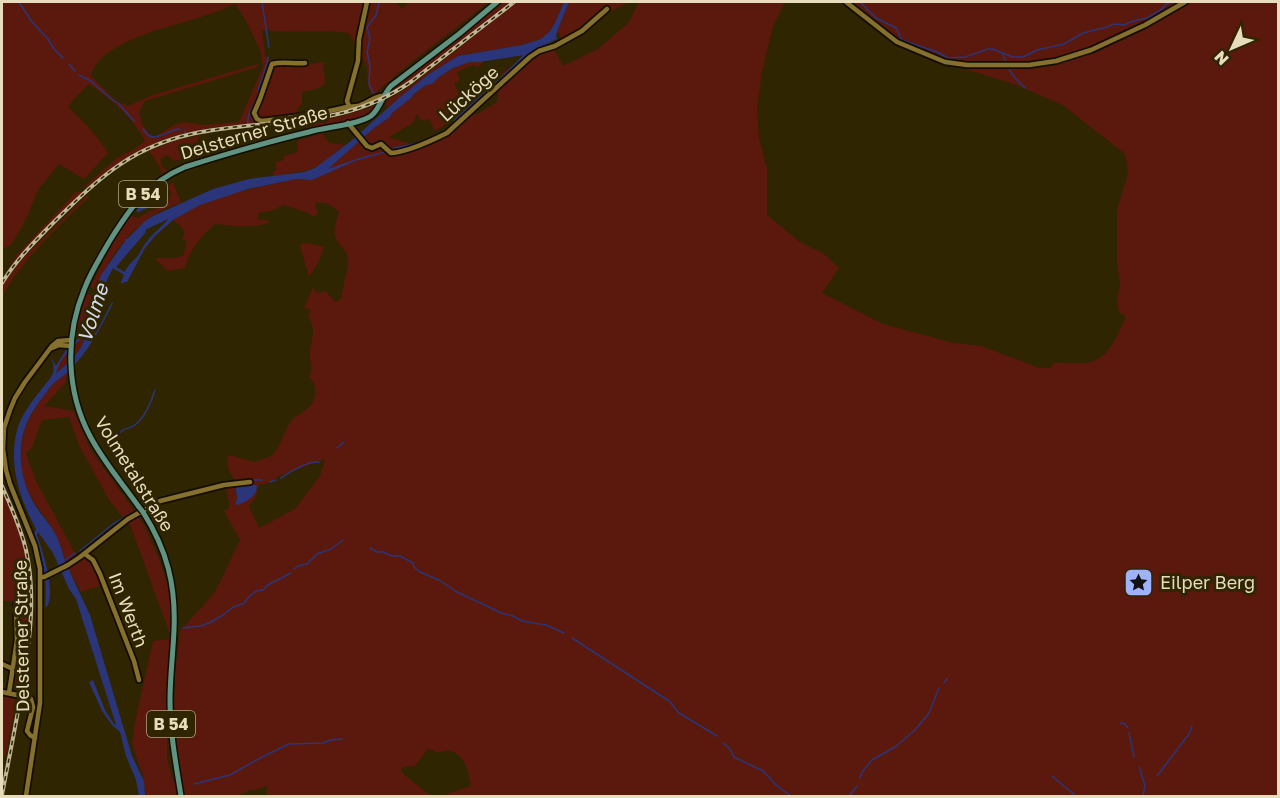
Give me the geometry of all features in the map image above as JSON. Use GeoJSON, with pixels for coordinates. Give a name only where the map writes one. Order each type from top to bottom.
{"type":"FeatureCollection","features":[{"type":"Feature","properties":{"kind":"main road","name":"Delsterner Straße"},"geometry":{"type":"LineString","coordinates":[[71,343],[79,304],[93,270],[129,210],[150,187],[174,171],[203,161],[371,116],[383,96],[396,82],[497,2]]}},
{"type":"Feature","properties":{"kind":"main road","name":"Volmetalstraße"},"geometry":{"type":"LineString","coordinates":[[71,343],[75,397],[82,419],[105,460],[152,526],[165,555],[172,582],[174,604],[170,716],[181,796]]}},
{"type":"Feature","properties":{"kind":"street"},"geometry":{"type":"LineString","coordinates":[[350,106],[347,101],[358,62],[359,39],[367,2]]}},
{"type":"Feature","properties":{"kind":"street"},"geometry":{"type":"LineString","coordinates":[[846,2],[897,42],[945,62],[967,65],[1029,66],[1056,61],[1091,50],[1145,25],[1185,2]]}},
{"type":"Feature","properties":{"kind":"street","name":"Lücköge"},"geometry":{"type":"LineString","coordinates":[[348,123],[369,147],[381,144],[388,151],[396,153],[433,140],[447,133],[530,57],[582,31],[607,9]]}},
{"type":"Feature","properties":{"kind":"street"},"geometry":{"type":"LineString","coordinates":[[305,63],[274,62],[272,64],[254,113],[257,119],[262,121],[300,117],[362,105],[375,97],[383,96]]}},
{"type":"Feature","properties":{"kind":"street","name":"Delsterner Straße"},"geometry":{"type":"LineString","coordinates":[[26,796],[40,703],[44,576],[35,546],[10,484],[3,444],[5,424],[15,398],[26,380],[50,350],[59,345],[71,343]]}},
{"type":"Feature","properties":{"kind":"street"},"geometry":{"type":"LineString","coordinates":[[44,576],[68,566],[128,519],[160,501],[224,485],[250,482]]}},
{"type":"Feature","properties":{"kind":"street","name":"Im Werth"},"geometry":{"type":"LineString","coordinates":[[85,554],[93,560],[100,574],[134,661],[139,680]]}},
{"type":"Feature","properties":{"kind":"street"},"geometry":{"type":"LineString","coordinates":[[9,693],[16,640],[16,604]]}},
{"type":"Feature","properties":{"kind":"street"},"geometry":{"type":"LineString","coordinates":[[2,664],[13,669]]}},
{"type":"Feature","properties":{"kind":"street"},"geometry":{"type":"LineString","coordinates":[[2,692],[27,697],[33,702],[27,731],[35,738]]}},
{"type":"Feature","properties":{"kind":"shaded area"},"geometry":{"type":"Polygon","coordinates":[[[2,2],[366,2],[358,48],[349,33],[280,32],[270,31],[270,29],[262,31],[265,55],[268,60],[309,64],[322,62],[324,64],[324,85],[302,92],[302,103],[297,109],[297,116],[190,132],[161,141],[121,161],[86,189],[86,185],[118,157],[145,141],[121,109],[89,84],[68,107],[90,129],[108,153],[84,179],[59,164],[38,190],[27,217],[12,244],[2,250],[2,2]],[[235,4],[138,37],[107,53],[97,64],[91,76],[116,101],[127,106],[156,94],[258,64],[258,67],[145,101],[139,112],[143,126],[151,136],[156,136],[176,124],[185,122],[204,125],[239,122],[263,67],[260,50],[235,4]]]}},
{"type":"Feature","properties":{"kind":"shaded area"},"geometry":{"type":"Polygon","coordinates":[[[369,2],[397,2],[402,8],[410,2],[488,2],[373,96],[368,86],[367,67],[360,53],[369,2]]]}},
{"type":"Feature","properties":{"kind":"shaded area"},"geometry":{"type":"Polygon","coordinates":[[[504,2],[511,2],[411,80],[388,95],[398,85],[504,2]]]}},
{"type":"Feature","properties":{"kind":"shaded area"},"geometry":{"type":"Polygon","coordinates":[[[517,2],[564,2],[554,25],[541,39],[522,45],[458,56],[429,74],[387,108],[385,102],[413,84],[517,2]]]}},
{"type":"Feature","properties":{"kind":"shaded area"},"geometry":{"type":"Polygon","coordinates":[[[569,2],[629,2],[600,17],[561,47],[560,33],[556,34],[569,2]]]}},
{"type":"Feature","properties":{"kind":"shaded area"},"geometry":{"type":"Polygon","coordinates":[[[639,2],[785,2],[773,26],[762,72],[757,108],[759,138],[767,169],[767,215],[800,242],[824,254],[839,268],[822,293],[883,324],[954,343],[981,346],[1040,368],[1050,368],[1054,363],[1092,362],[1099,358],[1110,347],[1126,317],[1119,312],[1117,300],[1120,284],[1117,264],[1117,210],[1128,173],[1125,154],[1064,106],[1017,85],[946,63],[920,52],[881,30],[842,2],[1278,2],[1278,796],[441,796],[471,786],[468,772],[458,754],[452,751],[437,753],[428,749],[415,766],[403,767],[401,771],[431,796],[267,796],[267,786],[237,796],[182,796],[174,713],[180,631],[215,592],[240,540],[224,511],[230,508],[226,487],[236,482],[228,469],[228,455],[255,462],[270,456],[279,445],[291,421],[310,406],[315,396],[315,387],[309,377],[313,329],[308,317],[311,310],[304,308],[313,287],[316,292],[325,291],[336,302],[341,299],[348,261],[334,230],[339,213],[325,203],[315,203],[318,214],[313,217],[308,213],[283,205],[274,210],[259,213],[257,219],[270,222],[256,226],[215,224],[196,244],[185,268],[167,271],[155,258],[183,256],[187,241],[182,239],[185,232],[173,220],[200,205],[233,193],[296,179],[305,180],[328,172],[327,170],[412,96],[453,68],[470,62],[484,61],[480,66],[473,65],[457,72],[459,82],[454,83],[467,110],[476,115],[497,102],[501,74],[532,51],[551,43],[563,66],[598,49],[629,22],[639,2]],[[417,114],[413,123],[389,137],[422,148],[428,140],[445,130],[457,118],[435,131],[429,119],[421,121],[417,114]],[[325,459],[279,476],[268,483],[259,485],[255,498],[249,506],[259,528],[295,509],[320,476],[325,459]],[[237,485],[235,490],[237,499],[235,504],[249,499],[258,487],[237,485]]]}},
{"type":"Feature","properties":{"kind":"shaded area"},"geometry":{"type":"Polygon","coordinates":[[[375,106],[365,115],[342,122],[304,128],[273,127],[339,117],[375,106]]]}},
{"type":"Feature","properties":{"kind":"shaded area"},"geometry":{"type":"Polygon","coordinates":[[[322,133],[329,143],[345,145],[318,166],[309,170],[274,176],[272,173],[277,169],[275,162],[284,160],[284,156],[298,152],[297,141],[322,133]]]}},
{"type":"Feature","properties":{"kind":"shaded area"},"geometry":{"type":"Polygon","coordinates":[[[199,136],[196,148],[187,153],[182,160],[174,161],[167,155],[160,159],[167,171],[161,174],[160,167],[149,151],[177,140],[199,136]]]}},
{"type":"Feature","properties":{"kind":"shaded area"},"geometry":{"type":"Polygon","coordinates":[[[173,182],[181,203],[157,213],[136,229],[109,262],[96,290],[90,287],[131,215],[137,218],[168,203],[171,194],[168,186],[173,182]]]}},
{"type":"Feature","properties":{"kind":"shaded area"},"geometry":{"type":"Polygon","coordinates":[[[76,192],[84,192],[30,244],[2,281],[17,255],[76,192]]]}},
{"type":"Feature","properties":{"kind":"shaded area"},"geometry":{"type":"Polygon","coordinates":[[[87,195],[89,197],[30,256],[2,297],[3,285],[22,259],[87,195]]]}},
{"type":"Feature","properties":{"kind":"shaded area"},"geometry":{"type":"Polygon","coordinates":[[[307,243],[324,247],[309,277],[300,246],[307,243]]]}},
{"type":"Feature","properties":{"kind":"shaded area"},"geometry":{"type":"Polygon","coordinates":[[[86,294],[96,295],[89,328],[82,329],[77,325],[86,294]]]}},
{"type":"Feature","properties":{"kind":"shaded area"},"geometry":{"type":"Polygon","coordinates":[[[85,335],[82,346],[55,373],[64,357],[85,335]]]}},
{"type":"Feature","properties":{"kind":"shaded area"},"geometry":{"type":"Polygon","coordinates":[[[67,373],[66,382],[44,406],[74,411],[90,449],[143,523],[158,556],[171,596],[171,632],[169,632],[131,527],[109,500],[79,445],[69,417],[42,420],[32,447],[26,453],[36,481],[76,555],[67,564],[53,530],[27,488],[21,464],[25,428],[46,392],[67,373]]]}},
{"type":"Feature","properties":{"kind":"shaded area"},"geometry":{"type":"Polygon","coordinates":[[[2,491],[16,523],[28,566],[26,647],[19,693],[11,689],[18,644],[18,601],[2,601],[2,491]]]}},
{"type":"Feature","properties":{"kind":"shaded area"},"geometry":{"type":"Polygon","coordinates":[[[85,558],[91,561],[102,585],[81,592],[68,568],[85,558]]]}},
{"type":"Feature","properties":{"kind":"shaded area"},"geometry":{"type":"Polygon","coordinates":[[[170,639],[167,675],[167,758],[172,777],[181,796],[146,796],[143,775],[132,743],[153,641],[170,639]]]}},
{"type":"Feature","properties":{"kind":"shaded area"},"geometry":{"type":"Polygon","coordinates":[[[2,694],[16,700],[7,750],[2,763],[2,694]]]}},
{"type":"Feature","properties":{"kind":"water","name":"Volme"},"geometry":{"type":"Polygon","coordinates":[[[564,2],[569,2],[556,34],[557,39],[525,57],[524,55],[470,62],[453,68],[432,84],[426,85],[415,93],[328,169],[395,147],[415,144],[355,161],[312,180],[296,179],[248,189],[200,205],[173,220],[145,248],[127,282],[123,284],[121,282],[124,275],[113,268],[105,284],[97,321],[90,338],[97,331],[112,302],[99,331],[68,372],[50,387],[30,416],[21,442],[24,479],[32,501],[55,534],[90,615],[132,756],[144,781],[145,796],[139,796],[120,732],[102,711],[89,682],[93,680],[105,710],[116,725],[76,599],[53,553],[38,532],[50,591],[47,607],[45,606],[45,578],[34,534],[36,529],[17,481],[14,456],[17,430],[28,407],[52,375],[54,368],[51,357],[56,366],[66,350],[89,328],[101,275],[125,239],[145,221],[213,189],[249,179],[304,172],[315,168],[351,141],[429,74],[458,56],[522,45],[541,39],[554,25],[564,2]],[[168,219],[145,230],[146,232],[116,267],[125,272],[146,242],[168,219]],[[85,335],[64,357],[56,373],[79,351],[85,335]]]}},
{"type":"Feature","properties":{"kind":"water"},"geometry":{"type":"Polygon","coordinates":[[[159,186],[164,188],[167,195],[165,199],[141,211],[136,211],[159,186]]]}},
{"type":"Feature","properties":{"kind":"water"},"geometry":{"type":"Polygon","coordinates":[[[250,483],[257,486],[257,490],[248,500],[238,505],[235,504],[237,485],[250,483]]]}},
{"type":"Feature","properties":{"kind":"waterway"},"geometry":{"type":"LineString","coordinates":[[19,2],[32,22],[63,58]]}},
{"type":"Feature","properties":{"kind":"waterway"},"geometry":{"type":"LineString","coordinates":[[262,2],[269,47]]}},
{"type":"Feature","properties":{"kind":"waterway"},"geometry":{"type":"LineString","coordinates":[[374,95],[369,84],[370,66],[367,52],[370,39],[367,27],[376,15],[379,2]]}},
{"type":"Feature","properties":{"kind":"waterway"},"geometry":{"type":"LineString","coordinates":[[860,2],[876,18],[896,28],[902,40],[948,58],[965,57],[988,49],[1013,57],[1023,57],[1037,50],[1064,44],[1083,33],[1147,18],[1171,2]]}},
{"type":"Feature","properties":{"kind":"waterway"},"geometry":{"type":"LineString","coordinates":[[455,120],[527,54]]}},
{"type":"Feature","properties":{"kind":"waterway"},"geometry":{"type":"LineString","coordinates":[[1002,54],[1007,63]]}},
{"type":"Feature","properties":{"kind":"waterway"},"geometry":{"type":"LineString","coordinates":[[248,125],[249,115],[257,98],[268,57]]}},
{"type":"Feature","properties":{"kind":"waterway"},"geometry":{"type":"LineString","coordinates":[[69,64],[75,71]]}},
{"type":"Feature","properties":{"kind":"waterway"},"geometry":{"type":"LineString","coordinates":[[1008,68],[1025,88]]}},
{"type":"Feature","properties":{"kind":"waterway"},"geometry":{"type":"LineString","coordinates":[[79,75],[91,81],[119,104],[134,121]]}},
{"type":"Feature","properties":{"kind":"waterway"},"geometry":{"type":"LineString","coordinates":[[143,129],[153,137],[180,129]]}},
{"type":"Feature","properties":{"kind":"waterway"},"geometry":{"type":"LineString","coordinates":[[250,130],[256,143]]}},
{"type":"Feature","properties":{"kind":"waterway"},"geometry":{"type":"LineString","coordinates":[[123,470],[117,443],[119,434],[142,417],[155,390]]}},
{"type":"Feature","properties":{"kind":"waterway"},"geometry":{"type":"LineString","coordinates":[[337,448],[344,442]]}},
{"type":"Feature","properties":{"kind":"waterway"},"geometry":{"type":"LineString","coordinates":[[281,478],[304,465],[319,462]]}},
{"type":"Feature","properties":{"kind":"waterway"},"geometry":{"type":"LineString","coordinates":[[251,480],[262,480]]}},
{"type":"Feature","properties":{"kind":"waterway"},"geometry":{"type":"LineString","coordinates":[[270,482],[276,480]]}},
{"type":"Feature","properties":{"kind":"waterway"},"geometry":{"type":"LineString","coordinates":[[161,497],[198,489]]}},
{"type":"Feature","properties":{"kind":"waterway"},"geometry":{"type":"LineString","coordinates":[[80,551],[113,524],[148,504]]}},
{"type":"Feature","properties":{"kind":"waterway"},"geometry":{"type":"LineString","coordinates":[[294,569],[307,564],[317,554],[331,549],[343,540]]}},
{"type":"Feature","properties":{"kind":"waterway"},"geometry":{"type":"LineString","coordinates":[[370,548],[377,552],[400,556],[413,563],[420,572],[501,613],[522,621],[546,625],[564,633]]}},
{"type":"Feature","properties":{"kind":"waterway"},"geometry":{"type":"LineString","coordinates":[[66,559],[75,553]]}},
{"type":"Feature","properties":{"kind":"waterway"},"geometry":{"type":"LineString","coordinates":[[183,628],[201,626],[211,622],[233,607],[243,604],[256,591],[263,590],[291,573]]}},
{"type":"Feature","properties":{"kind":"waterway"},"geometry":{"type":"LineString","coordinates":[[572,638],[669,701],[679,713],[717,736]]}},
{"type":"Feature","properties":{"kind":"waterway"},"geometry":{"type":"LineString","coordinates":[[944,683],[947,679]]}},
{"type":"Feature","properties":{"kind":"waterway"},"geometry":{"type":"LineString","coordinates":[[860,778],[872,760],[895,747],[915,730],[929,713],[939,688]]}},
{"type":"Feature","properties":{"kind":"waterway"},"geometry":{"type":"LineString","coordinates":[[1120,723],[1125,724],[1128,728]]}},
{"type":"Feature","properties":{"kind":"waterway"},"geometry":{"type":"LineString","coordinates":[[1157,776],[1189,734],[1192,726]]}},
{"type":"Feature","properties":{"kind":"waterway"},"geometry":{"type":"LineString","coordinates":[[1129,733],[1134,757]]}},
{"type":"Feature","properties":{"kind":"waterway"},"geometry":{"type":"LineString","coordinates":[[194,784],[230,775],[289,744],[323,743],[342,739]]}},
{"type":"Feature","properties":{"kind":"waterway"},"geometry":{"type":"LineString","coordinates":[[723,743],[734,757],[763,771],[777,786],[791,796]]}},
{"type":"Feature","properties":{"kind":"waterway"},"geometry":{"type":"LineString","coordinates":[[1139,767],[1145,785],[1143,796]]}},
{"type":"Feature","properties":{"kind":"waterway"},"geometry":{"type":"LineString","coordinates":[[1052,776],[1076,796]]}},
{"type":"Feature","properties":{"kind":"waterway"},"geometry":{"type":"LineString","coordinates":[[849,796],[857,786]]}},
{"type":"Feature","properties":{"kind":"railway"},"geometry":{"type":"LineString","coordinates":[[2,283],[26,251],[72,205],[104,176],[138,154],[178,137],[201,132],[310,119],[335,115],[361,107],[387,96],[412,81],[514,2]]}},
{"type":"Feature","properties":{"kind":"railway"},"geometry":{"type":"LineString","coordinates":[[2,486],[24,542],[31,583],[30,633],[26,666],[2,795]]}},
{"type":"Feature","properties":{"kind":"place","name":"Eilper Berg"},"geometry":{"type":"Point","coordinates":[1139,583]}}]}
